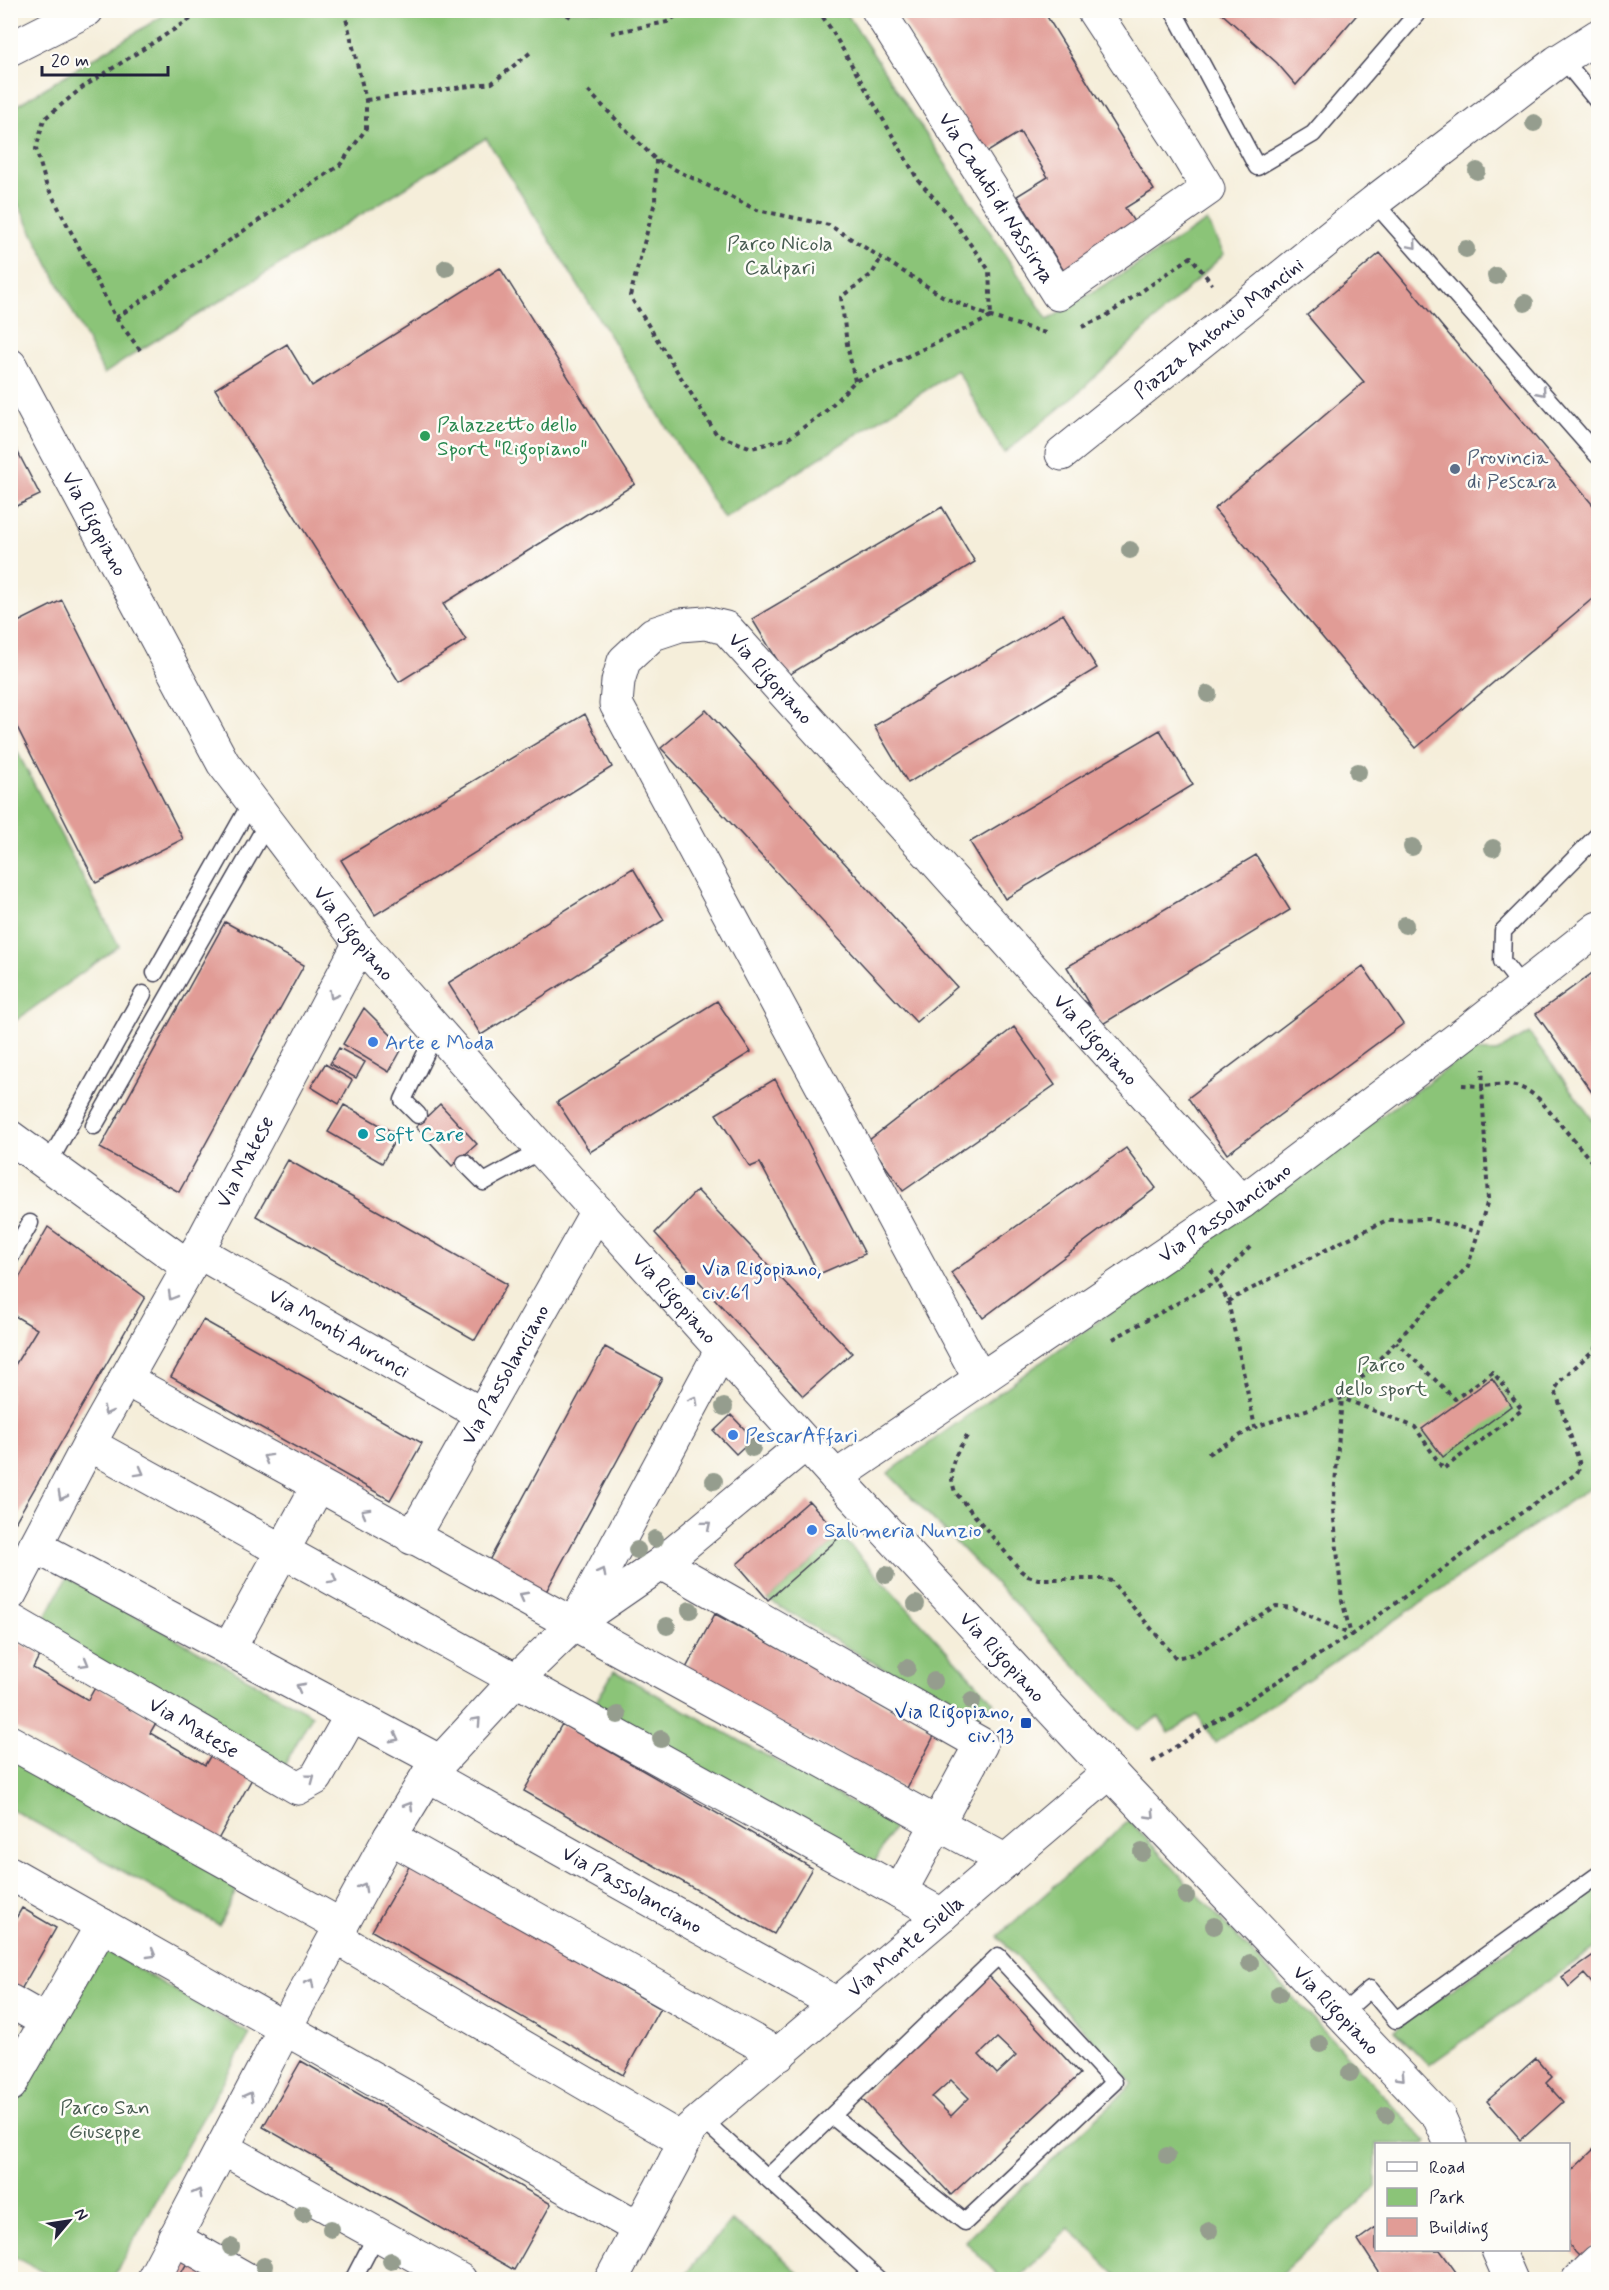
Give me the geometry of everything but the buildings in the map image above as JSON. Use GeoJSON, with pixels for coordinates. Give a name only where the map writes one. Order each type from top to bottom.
{"type":"FeatureCollection","features":[{"type":"Feature","properties":{"kind":"street"},"geometry":{"type":"LineString","coordinates":[[10,50],[87,10]]}},
{"type":"Feature","properties":{"kind":"street","name":"Via Caduti di Nassirya"},"geometry":{"type":"LineString","coordinates":[[878,10],[1058,294],[1208,189],[1093,10]]}},
{"type":"Feature","properties":{"kind":"street","name":"Piazza Antonio Mancini"},"geometry":{"type":"LineString","coordinates":[[1062,454],[1374,202],[1562,58],[1599,36]]}},
{"type":"Feature","properties":{"kind":"street","name":"Via Rigopiano"},"geometry":{"type":"LineString","coordinates":[[10,365],[223,763],[360,943],[836,1478],[1110,1772],[1439,2117],[1451,2143]]}},
{"type":"Feature","properties":{"kind":"street","name":"Via Rigopiano"},"geometry":{"type":"LineString","coordinates":[[980,1379],[616,704],[618,681],[624,661],[653,634],[680,625],[705,622],[726,628],[1242,1202]]}},
{"type":"Feature","properties":{"kind":"street","name":"Via Passolanciano"},"geometry":{"type":"LineString","coordinates":[[836,1478],[1242,1202],[1599,928]]}},
{"type":"Feature","properties":{"kind":"street","name":"Via Matese"},"geometry":{"type":"LineString","coordinates":[[10,1594],[25,1550],[89,1444],[193,1259],[360,943]]}},
{"type":"Feature","properties":{"kind":"street","name":"Via Monti Aurunci"},"geometry":{"type":"LineString","coordinates":[[10,1137],[193,1259],[481,1414]]}},
{"type":"Feature","properties":{"kind":"street","name":"Via Passolanciano"},"geometry":{"type":"LineString","coordinates":[[412,1538],[597,1211]]}},
{"type":"Feature","properties":{"kind":"street"},"geometry":{"type":"LineString","coordinates":[[574,1623],[721,1351]]}},
{"type":"Feature","properties":{"kind":"street"},"geometry":{"type":"LineString","coordinates":[[125,1379],[1006,1861]]}},
{"type":"Feature","properties":{"kind":"street"},"geometry":{"type":"LineString","coordinates":[[89,1444],[942,1915]]}},
{"type":"Feature","properties":{"kind":"street"},"geometry":{"type":"LineString","coordinates":[[153,2280],[284,2030],[390,1837],[433,1768],[516,1680],[574,1623],[662,1563],[805,1444]]}},
{"type":"Feature","properties":{"kind":"street"},"geometry":{"type":"LineString","coordinates":[[229,1649],[318,1486]]}},
{"type":"Feature","properties":{"kind":"street"},"geometry":{"type":"LineString","coordinates":[[25,1550],[229,1649],[352,1714],[433,1768]]}},
{"type":"Feature","properties":{"kind":"street"},"geometry":{"type":"LineString","coordinates":[[662,1563],[981,1744],[900,1892]]}},
{"type":"Feature","properties":{"kind":"street","name":"Via Matese"},"geometry":{"type":"LineString","coordinates":[[10,1620],[298,1788],[316,1778],[352,1714]]}},
{"type":"Feature","properties":{"kind":"street"},"geometry":{"type":"LineString","coordinates":[[10,1742],[338,1932],[693,2130]]}},
{"type":"Feature","properties":{"kind":"street","name":"Via Passolanciano"},"geometry":{"type":"LineString","coordinates":[[433,1768],[837,2004]]}},
{"type":"Feature","properties":{"kind":"street","name":"Via Monte Siella"},"geometry":{"type":"LineString","coordinates":[[611,2280],[693,2130],[837,2004],[1110,1772]]}},
{"type":"Feature","properties":{"kind":"street"},"geometry":{"type":"LineString","coordinates":[[390,1837],[779,2055]]}},
{"type":"Feature","properties":{"kind":"street"},"geometry":{"type":"LineString","coordinates":[[10,1874],[638,2228]]}},
{"type":"Feature","properties":{"kind":"street"},"geometry":{"type":"LineString","coordinates":[[10,2085],[102,1925]]}},
{"type":"Feature","properties":{"kind":"street"},"geometry":{"type":"LineString","coordinates":[[10,2001],[47,2022]]}},
{"type":"Feature","properties":{"kind":"street"},"geometry":{"type":"LineString","coordinates":[[222,2148],[460,2280]]}},
{"type":"Feature","properties":{"kind":"street"},"geometry":{"type":"LineString","coordinates":[[174,2238],[248,2280]]}},
{"type":"Feature","properties":{"kind":"street"},"geometry":{"type":"LineString","coordinates":[[1498,2251],[1511,2280]]}},
{"type":"Feature","properties":{"kind":"street"},"geometry":{"type":"LineString","coordinates":[[1578,2280],[1599,2261]]}},
{"type":"Feature","properties":{"kind":"lane"},"geometry":{"type":"LineString","coordinates":[[1173,10],[1257,167],[1313,134],[1420,10]]}},
{"type":"Feature","properties":{"kind":"lane"},"geometry":{"type":"LineString","coordinates":[[1562,58],[1599,102]]}},
{"type":"Feature","properties":{"kind":"lane"},"geometry":{"type":"LineString","coordinates":[[1374,202],[1599,456]]}},
{"type":"Feature","properties":{"kind":"lane"},"geometry":{"type":"LineString","coordinates":[[155,973],[260,812]]}},
{"type":"Feature","properties":{"kind":"lane"},"geometry":{"type":"LineString","coordinates":[[94,1126],[260,812]]}},
{"type":"Feature","properties":{"kind":"lane"},"geometry":{"type":"LineString","coordinates":[[1523,988],[1502,961],[1503,932],[1599,835]]}},
{"type":"Feature","properties":{"kind":"lane"},"geometry":{"type":"LineString","coordinates":[[48,1164],[143,994]]}},
{"type":"Feature","properties":{"kind":"lane"},"geometry":{"type":"LineString","coordinates":[[418,1115],[403,1100],[437,1030]]}},
{"type":"Feature","properties":{"kind":"lane"},"geometry":{"type":"LineString","coordinates":[[465,1163],[484,1182],[542,1150]]}},
{"type":"Feature","properties":{"kind":"lane"},"geometry":{"type":"LineString","coordinates":[[10,1258],[30,1223]]}},
{"type":"Feature","properties":{"kind":"lane"},"geometry":{"type":"LineString","coordinates":[[1342,2014],[1370,1989],[1396,2020],[1599,1875]]}},
{"type":"Feature","properties":{"kind":"lane"},"geometry":{"type":"LineString","coordinates":[[767,2178],[998,1956],[1113,2082],[965,2222],[832,2116]]}},
{"type":"Feature","properties":{"kind":"lane"},"geometry":{"type":"LineString","coordinates":[[693,2130],[767,2178],[879,2280]]}},
{"type":"Feature","properties":{"kind":"lane"},"geometry":{"type":"LineString","coordinates":[[353,2280],[377,2234]]}},
{"type":"Feature","properties":{"kind":"path"},"geometry":{"type":"LineString","coordinates":[[140,350],[116,318],[46,184],[36,149],[44,119],[83,87],[205,10]]}},
{"type":"Feature","properties":{"kind":"path"},"geometry":{"type":"LineString","coordinates":[[116,318],[340,165],[366,129],[366,99],[344,10]]}},
{"type":"Feature","properties":{"kind":"path"},"geometry":{"type":"LineString","coordinates":[[559,10],[573,18]]}},
{"type":"Feature","properties":{"kind":"path"},"geometry":{"type":"LineString","coordinates":[[611,33],[666,22],[685,10]]}},
{"type":"Feature","properties":{"kind":"path"},"geometry":{"type":"LineString","coordinates":[[818,10],[918,180],[949,215],[989,270],[991,317]]}},
{"type":"Feature","properties":{"kind":"path"},"geometry":{"type":"LineString","coordinates":[[366,99],[492,83],[531,52]]}},
{"type":"Feature","properties":{"kind":"path"},"geometry":{"type":"LineString","coordinates":[[588,91],[656,160],[757,210],[830,225],[944,297],[991,317],[1049,334]]}},
{"type":"Feature","properties":{"kind":"path"},"geometry":{"type":"LineString","coordinates":[[656,160],[655,202],[630,296],[717,435],[752,448],[789,438],[827,410],[855,381],[991,317]]}},
{"type":"Feature","properties":{"kind":"path"},"geometry":{"type":"LineString","coordinates":[[1077,329],[1106,316],[1191,257]]}},
{"type":"Feature","properties":{"kind":"path"},"geometry":{"type":"LineString","coordinates":[[855,381],[847,344],[841,297],[872,274],[881,258]]}},
{"type":"Feature","properties":{"kind":"path"},"geometry":{"type":"LineString","coordinates":[[1208,1454],[1255,1427],[1342,1398],[1468,1266],[1488,1200],[1482,1086],[1516,1085],[1528,1090],[1539,1099],[1599,1169]]}},
{"type":"Feature","properties":{"kind":"path"},"geometry":{"type":"LineString","coordinates":[[1228,1301],[1387,1220],[1428,1219],[1478,1232]]}},
{"type":"Feature","properties":{"kind":"path"},"geometry":{"type":"LineString","coordinates":[[1105,1344],[1217,1281],[1228,1301],[1255,1427]]}},
{"type":"Feature","properties":{"kind":"path"},"geometry":{"type":"LineString","coordinates":[[1342,1398],[1415,1427],[1443,1469],[1522,1410],[1493,1372],[1455,1399],[1396,1342]]}},
{"type":"Feature","properties":{"kind":"path"},"geometry":{"type":"LineString","coordinates":[[1149,1764],[1351,1635],[1577,1473],[1580,1466],[1555,1390],[1560,1381],[1599,1346]]}},
{"type":"Feature","properties":{"kind":"path"},"geometry":{"type":"LineString","coordinates":[[1342,1398],[1333,1509],[1342,1600],[1351,1635]]}},
{"type":"Feature","properties":{"kind":"path"},"geometry":{"type":"LineString","coordinates":[[968,1435],[951,1467],[955,1492],[1021,1571],[1038,1579],[1104,1579],[1111,1581],[1176,1658],[1194,1654],[1276,1606],[1293,1608],[1351,1635]]}},
{"type":"Feature","properties":{"kind":"green space","name":"Parco Nicola Calipari"},"geometry":{"type":"Polygon","coordinates":[[[172,10],[845,11],[1048,320],[1207,221],[1224,254],[1077,394],[1004,453],[957,370],[724,519],[486,138],[104,374],[11,190],[11,109],[172,10]]]}},
{"type":"Feature","properties":{"kind":"green space"},"geometry":{"type":"Polygon","coordinates":[[[10,738],[119,946],[11,1024],[10,1024],[10,738]]]}},
{"type":"Feature","properties":{"kind":"green space","name":"Parco dello sport"},"geometry":{"type":"Polygon","coordinates":[[[1529,1033],[1598,1127],[1598,1482],[1215,1743],[1197,1715],[1169,1733],[1159,1717],[1138,1730],[888,1473],[1471,1051],[1497,1052],[1529,1033]]]}},
{"type":"Feature","properties":{"kind":"green space"},"geometry":{"type":"Polygon","coordinates":[[[841,1536],[994,1702],[971,1721],[768,1600],[841,1536]]]}},
{"type":"Feature","properties":{"kind":"green space"},"geometry":{"type":"Polygon","coordinates":[[[67,1577],[312,1715],[284,1766],[39,1629],[67,1577]]]}},
{"type":"Feature","properties":{"kind":"green space"},"geometry":{"type":"Polygon","coordinates":[[[614,1671],[894,1826],[872,1867],[590,1712],[614,1671]]]}},
{"type":"Feature","properties":{"kind":"green space"},"geometry":{"type":"Polygon","coordinates":[[[10,1749],[243,1877],[219,1925],[11,1809],[10,1749]]]}},
{"type":"Feature","properties":{"kind":"green space"},"geometry":{"type":"Polygon","coordinates":[[[1129,1820],[1427,2142],[1375,2143],[1375,2188],[1275,2279],[1120,2279],[1069,2228],[1018,2279],[1002,2279],[965,2241],[1133,2084],[998,1936],[1129,1820]]]}},
{"type":"Feature","properties":{"kind":"green space"},"geometry":{"type":"Polygon","coordinates":[[[1598,1885],[1598,1946],[1429,2065],[1394,2030],[1598,1885]]]}},
{"type":"Feature","properties":{"kind":"green space","name":"Parco San Giuseppe"},"geometry":{"type":"Polygon","coordinates":[[[104,1949],[250,2034],[112,2279],[56,2279],[11,2255],[11,2114],[104,1949]]]}},
{"type":"Feature","properties":{"kind":"green space"},"geometry":{"type":"Polygon","coordinates":[[[731,2221],[772,2247],[804,2279],[696,2280],[685,2274],[731,2221]]]}},
{"type":"Feature","properties":{"kind":"place","name":"Palazzetto dello Sport \"Rigopiano\""},"geometry":{"type":"Point","coordinates":[425,436]}},
{"type":"Feature","properties":{"kind":"place","name":"Provincia di Pescara"},"geometry":{"type":"Point","coordinates":[1455,469]}},
{"type":"Feature","properties":{"kind":"place","name":"Arte e Moda"},"geometry":{"type":"Point","coordinates":[373,1042]}},
{"type":"Feature","properties":{"kind":"place","name":"Soft Care"},"geometry":{"type":"Point","coordinates":[363,1134]}},
{"type":"Feature","properties":{"kind":"place","name":"Via Rigopiano, civ.61"},"geometry":{"type":"Point","coordinates":[690,1280]}},
{"type":"Feature","properties":{"kind":"place","name":"PescarAffari"},"geometry":{"type":"Point","coordinates":[733,1435]}},
{"type":"Feature","properties":{"kind":"place","name":"Salumeria Nunzio"},"geometry":{"type":"Point","coordinates":[812,1530]}},
{"type":"Feature","properties":{"kind":"place","name":"Via Rigopiano, civ.13"},"geometry":{"type":"Point","coordinates":[1026,1723]}}]}
